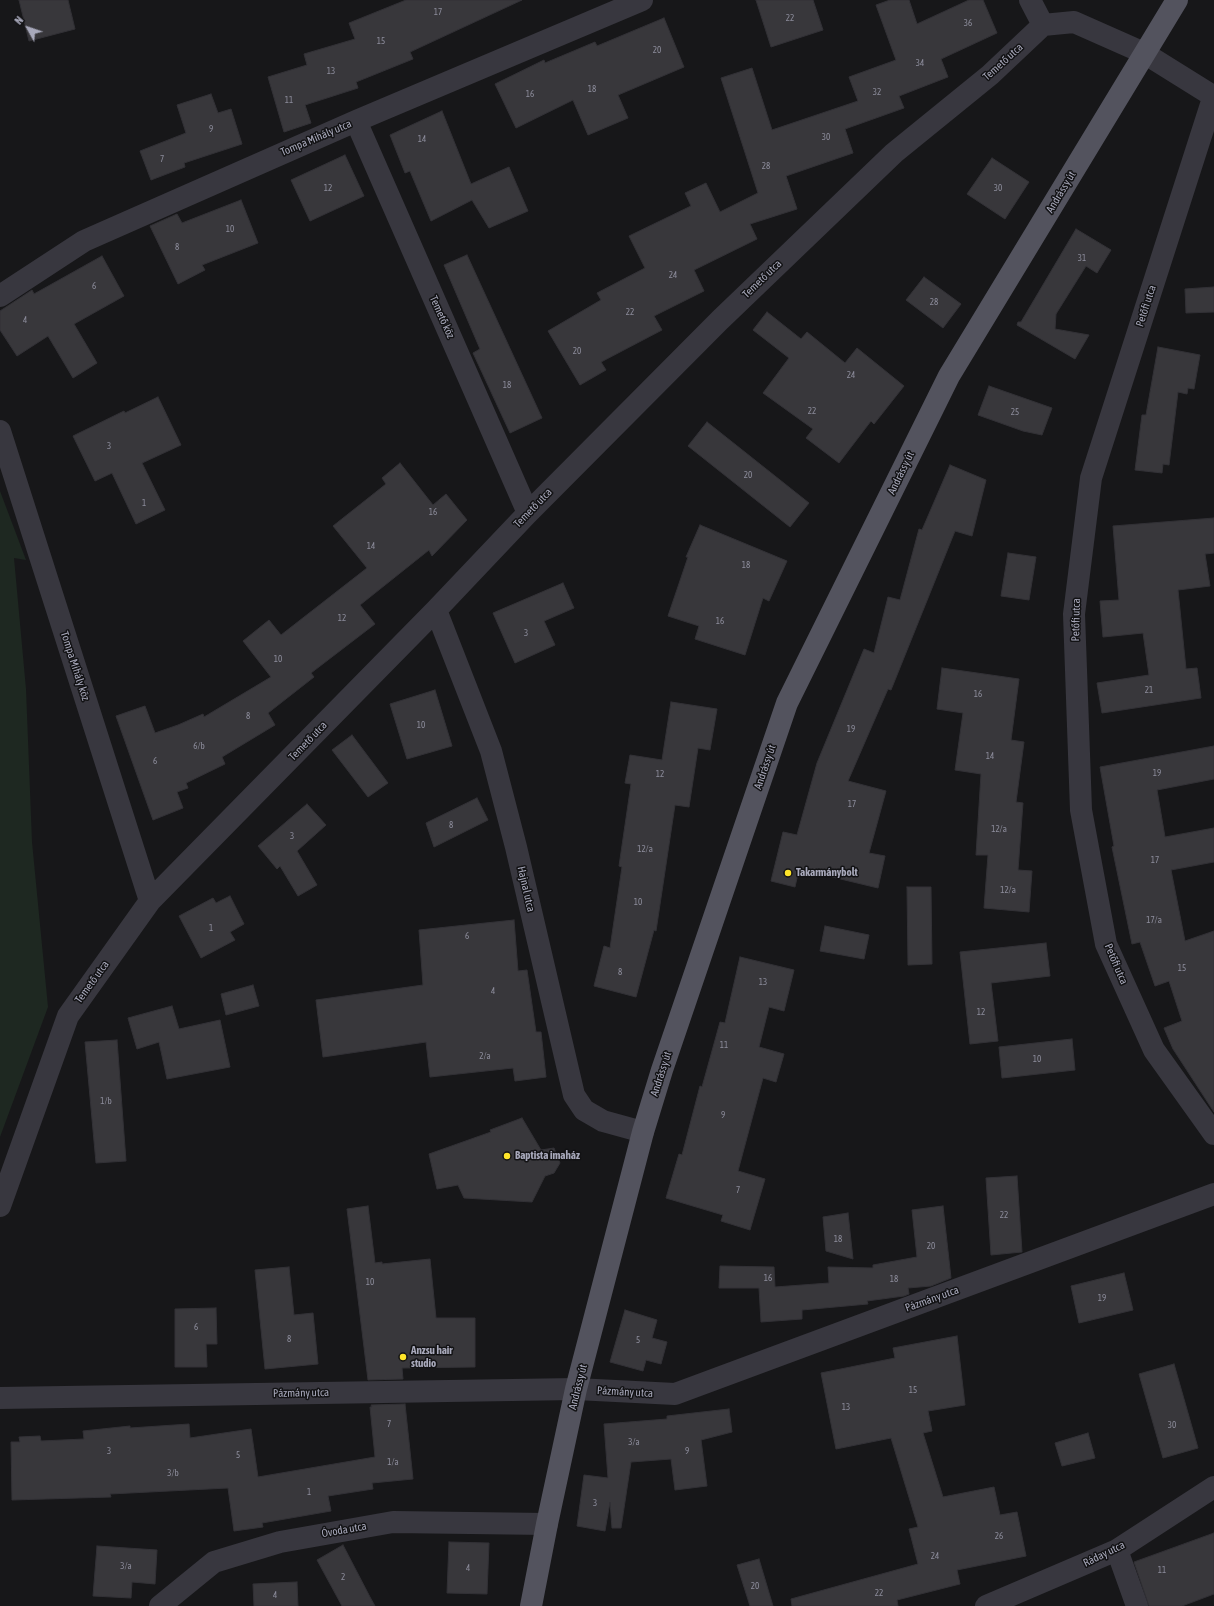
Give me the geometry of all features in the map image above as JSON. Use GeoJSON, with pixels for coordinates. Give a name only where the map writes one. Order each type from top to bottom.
{"type":"FeatureCollection","features":[{"type":"Feature","properties":{"kind":"main road","name":"Andrássy út"},"geometry":{"type":"LineString","coordinates":[[531,1606],[576,1389],[643,1132],[662,1070],[787,703],[949,376],[1177,0]]}},
{"type":"Feature","properties":{"kind":"street","name":"Tompa Mihály utca"},"geometry":{"type":"LineString","coordinates":[[0,296],[84,241],[356,121],[642,0]]}},
{"type":"Feature","properties":{"kind":"street"},"geometry":{"type":"LineString","coordinates":[[1030,0],[1043,25],[1074,22],[1144,53],[1214,96]]}},
{"type":"Feature","properties":{"kind":"street","name":"Temető utca"},"geometry":{"type":"LineString","coordinates":[[0,1206],[68,1016],[150,901],[436,610],[528,513],[720,320],[894,153],[990,75],[1043,25]]}},
{"type":"Feature","properties":{"kind":"street","name":"Petőfi utca"},"geometry":{"type":"LineString","coordinates":[[1214,96],[1091,478],[1074,614],[1081,810],[1106,944],[1154,1050],[1214,1134]]}},
{"type":"Feature","properties":{"kind":"street","name":"Temető köz"},"geometry":{"type":"LineString","coordinates":[[356,121],[528,513]]}},
{"type":"Feature","properties":{"kind":"street","name":"Tompa Mihály köz"},"geometry":{"type":"LineString","coordinates":[[0,431],[150,901]]}},
{"type":"Feature","properties":{"kind":"street","name":"Hajnal utca"},"geometry":{"type":"LineString","coordinates":[[436,610],[491,751],[516,847],[574,1095],[584,1110],[603,1121],[643,1132]]}},
{"type":"Feature","properties":{"kind":"street","name":"Pázmány utca"},"geometry":{"type":"LineString","coordinates":[[0,1398],[576,1389],[675,1394],[1214,1194]]}},
{"type":"Feature","properties":{"kind":"street","name":"Ráday utca"},"geometry":{"type":"LineString","coordinates":[[986,1606],[1117,1550],[1214,1487]]}},
{"type":"Feature","properties":{"kind":"street","name":"Óvoda utca"},"geometry":{"type":"LineString","coordinates":[[160,1606],[214,1562],[280,1542],[392,1522],[547,1524]]}},
{"type":"Feature","properties":{"kind":"street"},"geometry":{"type":"LineString","coordinates":[[1117,1550],[1137,1606]]}},
{"type":"Feature","properties":{"kind":"shaded area"},"geometry":{"type":"Polygon","coordinates":[[[0,491],[26,560],[14,558],[26,689],[32,842],[48,1007],[0,1137],[0,491]]]}},
{"type":"Feature","properties":{"kind":"building"},"geometry":{"type":"Polygon","coordinates":[[[19,0],[68,0],[75,29],[29,41],[19,0]]]}},
{"type":"Feature","properties":{"kind":"building"},"geometry":{"type":"Polygon","coordinates":[[[406,0],[522,0],[410,52],[413,59],[356,82],[358,88],[305,105],[311,123],[284,132],[268,77],[307,65],[304,54],[355,39],[349,23],[406,0]]]}},
{"type":"Feature","properties":{"kind":"building"},"geometry":{"type":"Polygon","coordinates":[[[756,0],[813,0],[823,30],[771,47],[756,0]]]}},
{"type":"Feature","properties":{"kind":"building"},"geometry":{"type":"Polygon","coordinates":[[[890,0],[909,0],[917,24],[969,0],[983,0],[997,33],[941,59],[948,77],[899,96],[904,108],[845,129],[853,153],[786,176],[797,209],[750,224],[757,239],[694,270],[704,291],[654,316],[662,330],[601,362],[606,370],[580,385],[548,331],[601,300],[597,293],[645,268],[629,236],[691,206],[685,193],[706,183],[720,212],[758,193],[721,78],[752,68],[772,130],[858,101],[849,77],[896,60],[876,5],[890,0]]]}},
{"type":"Feature","properties":{"kind":"building"},"geometry":{"type":"Polygon","coordinates":[[[664,18],[684,67],[618,95],[628,118],[588,135],[573,100],[516,128],[495,84],[544,60],[545,63],[595,42],[597,46],[664,18]]]}},
{"type":"Feature","properties":{"kind":"building"},"geometry":{"type":"Polygon","coordinates":[[[211,94],[218,113],[231,109],[242,144],[184,163],[185,167],[151,180],[140,151],[186,133],[177,105],[211,94]]]}},
{"type":"Feature","properties":{"kind":"building"},"geometry":{"type":"Polygon","coordinates":[[[442,111],[471,184],[509,167],[528,211],[489,228],[472,200],[431,221],[410,171],[405,173],[390,135],[442,111]]]}},
{"type":"Feature","properties":{"kind":"building"},"geometry":{"type":"Polygon","coordinates":[[[345,155],[364,196],[310,221],[291,180],[345,155]]]}},
{"type":"Feature","properties":{"kind":"building"},"geometry":{"type":"Polygon","coordinates":[[[992,158],[1029,182],[1005,219],[967,194],[992,158]]]}},
{"type":"Feature","properties":{"kind":"building"},"geometry":{"type":"Polygon","coordinates":[[[241,200],[258,243],[202,265],[205,270],[178,284],[150,226],[177,214],[182,223],[241,200]]]}},
{"type":"Feature","properties":{"kind":"building"},"geometry":{"type":"Polygon","coordinates":[[[1076,229],[1111,250],[1097,273],[1086,266],[1056,314],[1055,329],[1089,335],[1075,359],[1017,325],[1018,322],[1021,322],[1076,229]]]}},
{"type":"Feature","properties":{"kind":"building"},"geometry":{"type":"Polygon","coordinates":[[[467,255],[542,418],[510,433],[473,353],[480,349],[444,265],[467,255]]]}},
{"type":"Feature","properties":{"kind":"building"},"geometry":{"type":"Polygon","coordinates":[[[102,256],[124,296],[74,324],[97,363],[73,378],[48,336],[17,356],[0,330],[0,311],[32,290],[34,294],[102,256]]]}},
{"type":"Feature","properties":{"kind":"building"},"geometry":{"type":"Polygon","coordinates":[[[924,277],[961,304],[943,328],[906,300],[924,277]]]}},
{"type":"Feature","properties":{"kind":"building"},"geometry":{"type":"Polygon","coordinates":[[[1214,287],[1214,312],[1186,313],[1185,289],[1214,287]]]}},
{"type":"Feature","properties":{"kind":"building"},"geometry":{"type":"Polygon","coordinates":[[[767,312],[801,339],[807,332],[845,363],[857,348],[904,386],[874,424],[871,421],[839,463],[806,438],[813,429],[763,393],[789,358],[753,330],[767,312]]]}},
{"type":"Feature","properties":{"kind":"building"},"geometry":{"type":"Polygon","coordinates":[[[1158,347],[1200,355],[1194,389],[1188,388],[1187,394],[1178,392],[1169,465],[1163,464],[1162,473],[1135,470],[1142,415],[1146,415],[1158,347]]]}},
{"type":"Feature","properties":{"kind":"building"},"geometry":{"type":"Polygon","coordinates":[[[989,386],[1052,408],[1042,435],[1023,431],[978,415],[989,386]]]}},
{"type":"Feature","properties":{"kind":"building"},"geometry":{"type":"Polygon","coordinates":[[[158,397],[181,445],[142,463],[165,510],[136,524],[112,473],[95,481],[73,436],[124,411],[125,413],[158,397]]]}},
{"type":"Feature","properties":{"kind":"building"},"geometry":{"type":"Polygon","coordinates":[[[707,422],[809,503],[790,527],[688,446],[707,422]]]}},
{"type":"Feature","properties":{"kind":"building"},"geometry":{"type":"Polygon","coordinates":[[[400,463],[433,505],[446,494],[467,520],[432,556],[429,550],[360,605],[375,624],[311,673],[314,677],[268,713],[275,725],[222,757],[225,764],[186,783],[188,788],[177,792],[183,808],[153,820],[116,716],[145,706],[155,733],[203,714],[204,717],[271,677],[243,641],[269,620],[281,635],[367,568],[333,526],[386,484],[382,478],[400,463]]]}},
{"type":"Feature","properties":{"kind":"building"},"geometry":{"type":"Polygon","coordinates":[[[950,465],[986,480],[972,536],[955,531],[891,690],[888,689],[848,781],[886,791],[869,853],[885,856],[878,888],[799,869],[795,887],[771,881],[783,832],[797,835],[817,763],[864,649],[874,653],[888,597],[900,600],[919,529],[922,530],[950,465]]]}},
{"type":"Feature","properties":{"kind":"building"},"geometry":{"type":"Polygon","coordinates":[[[1214,518],[1214,553],[1205,554],[1210,586],[1178,590],[1186,669],[1197,668],[1201,698],[1102,713],[1097,683],[1149,675],[1143,633],[1103,637],[1100,601],[1119,600],[1113,526],[1214,518]]]}},
{"type":"Feature","properties":{"kind":"building"},"geometry":{"type":"Polygon","coordinates":[[[700,525],[787,561],[769,601],[763,598],[745,655],[695,639],[699,626],[668,616],[688,557],[686,557],[700,525]]]}},
{"type":"Feature","properties":{"kind":"building"},"geometry":{"type":"Polygon","coordinates":[[[1008,553],[1036,557],[1029,600],[1001,596],[1008,553]]]}},
{"type":"Feature","properties":{"kind":"building"},"geometry":{"type":"Polygon","coordinates":[[[563,583],[574,608],[544,621],[555,645],[515,663],[493,613],[563,583]]]}},
{"type":"Feature","properties":{"kind":"building"},"geometry":{"type":"Polygon","coordinates":[[[942,668],[1019,679],[1011,740],[1024,742],[1016,802],[1023,803],[1018,870],[1032,871],[1029,912],[984,908],[988,855],[976,855],[981,774],[955,770],[963,713],[937,709],[942,668]]]}},
{"type":"Feature","properties":{"kind":"building"},"geometry":{"type":"Polygon","coordinates":[[[435,690],[452,746],[407,759],[390,704],[435,690]]]}},
{"type":"Feature","properties":{"kind":"building"},"geometry":{"type":"Polygon","coordinates":[[[671,702],[717,709],[710,750],[698,748],[689,807],[675,805],[656,931],[654,930],[636,997],[594,986],[604,946],[610,948],[622,867],[619,866],[631,784],[625,783],[630,755],[662,760],[671,702]]]}},
{"type":"Feature","properties":{"kind":"building"},"geometry":{"type":"Polygon","coordinates":[[[352,735],[388,783],[368,797],[332,750],[352,735]]]}},
{"type":"Feature","properties":{"kind":"building"},"geometry":{"type":"Polygon","coordinates":[[[1214,746],[1214,779],[1157,790],[1165,837],[1214,828],[1214,862],[1171,870],[1185,941],[1214,931],[1214,1112],[1173,1049],[1164,1028],[1182,1021],[1169,981],[1155,986],[1140,942],[1132,944],[1112,847],[1114,846],[1100,767],[1214,746]]]}},
{"type":"Feature","properties":{"kind":"building"},"geometry":{"type":"Polygon","coordinates":[[[477,798],[488,820],[434,847],[426,823],[477,798]]]}},
{"type":"Feature","properties":{"kind":"building"},"geometry":{"type":"Polygon","coordinates":[[[307,804],[326,825],[297,851],[317,885],[298,896],[280,866],[277,869],[258,846],[307,804]]]}},
{"type":"Feature","properties":{"kind":"building"},"geometry":{"type":"Polygon","coordinates":[[[907,887],[931,887],[932,964],[908,965],[907,887]]]}},
{"type":"Feature","properties":{"kind":"building"},"geometry":{"type":"Polygon","coordinates":[[[230,896],[244,924],[230,932],[235,940],[201,958],[179,916],[213,898],[216,903],[230,896]]]}},
{"type":"Feature","properties":{"kind":"building"},"geometry":{"type":"Polygon","coordinates":[[[514,920],[518,971],[527,970],[536,1032],[541,1032],[546,1077],[515,1081],[513,1068],[430,1077],[426,1042],[323,1057],[316,1000],[423,985],[419,930],[514,920]]]}},
{"type":"Feature","properties":{"kind":"building"},"geometry":{"type":"Polygon","coordinates":[[[825,926],[869,935],[864,959],[820,951],[825,926]]]}},
{"type":"Feature","properties":{"kind":"building"},"geometry":{"type":"Polygon","coordinates":[[[1046,943],[1050,976],[991,983],[998,1041],[970,1044],[960,952],[1046,943]]]}},
{"type":"Feature","properties":{"kind":"building"},"geometry":{"type":"Polygon","coordinates":[[[740,957],[794,970],[784,1011],[769,1007],[759,1047],[784,1054],[776,1082],[763,1078],[738,1171],[765,1179],[750,1230],[721,1221],[723,1215],[666,1198],[679,1154],[682,1155],[700,1086],[702,1087],[720,1022],[725,1023],[740,957]]]}},
{"type":"Feature","properties":{"kind":"building"},"geometry":{"type":"Polygon","coordinates":[[[253,985],[259,1006],[226,1015],[221,994],[253,985]]]}},
{"type":"Feature","properties":{"kind":"building"},"geometry":{"type":"Polygon","coordinates":[[[172,1006],[179,1029],[220,1020],[230,1067],[167,1079],[159,1042],[137,1049],[128,1018],[172,1006]]]}},
{"type":"Feature","properties":{"kind":"building"},"geometry":{"type":"Polygon","coordinates":[[[1072,1039],[1075,1070],[1002,1078],[999,1047],[1072,1039]]]}},
{"type":"Feature","properties":{"kind":"building"},"geometry":{"type":"Polygon","coordinates":[[[117,1040],[126,1161],[96,1163],[85,1042],[117,1040]]]}},
{"type":"Feature","properties":{"kind":"building","name":"Baptista imaház"},"geometry":{"type":"Polygon","coordinates":[[[522,1118],[541,1150],[554,1148],[560,1163],[554,1173],[545,1176],[532,1202],[464,1198],[458,1185],[437,1189],[429,1154],[491,1132],[490,1130],[522,1118]]]}},
{"type":"Feature","properties":{"kind":"building"},"geometry":{"type":"Polygon","coordinates":[[[1017,1176],[1022,1252],[991,1255],[986,1178],[1017,1176]]]}},
{"type":"Feature","properties":{"kind":"building"},"geometry":{"type":"Polygon","coordinates":[[[368,1206],[375,1263],[382,1262],[382,1264],[430,1259],[436,1318],[475,1318],[475,1367],[402,1368],[403,1379],[368,1380],[347,1209],[368,1206]]]}},
{"type":"Feature","properties":{"kind":"building"},"geometry":{"type":"Polygon","coordinates":[[[943,1206],[951,1278],[931,1286],[908,1288],[909,1294],[904,1296],[867,1301],[868,1304],[802,1310],[802,1319],[761,1322],[759,1288],[719,1288],[720,1266],[774,1267],[775,1287],[829,1283],[828,1267],[873,1268],[873,1265],[917,1257],[912,1210],[943,1206]]]}},
{"type":"Feature","properties":{"kind":"building"},"geometry":{"type":"Polygon","coordinates":[[[848,1213],[853,1259],[826,1251],[823,1217],[848,1213]]]}},
{"type":"Feature","properties":{"kind":"building"},"geometry":{"type":"Polygon","coordinates":[[[289,1267],[294,1315],[313,1313],[318,1364],[265,1369],[255,1270],[289,1267]]]}},
{"type":"Feature","properties":{"kind":"building"},"geometry":{"type":"Polygon","coordinates":[[[1124,1273],[1133,1310],[1079,1323],[1071,1286],[1124,1273]]]}},
{"type":"Feature","properties":{"kind":"building"},"geometry":{"type":"Polygon","coordinates":[[[216,1308],[217,1344],[206,1344],[207,1367],[175,1367],[175,1309],[216,1308]]]}},
{"type":"Feature","properties":{"kind":"building"},"geometry":{"type":"Polygon","coordinates":[[[625,1310],[657,1320],[652,1338],[667,1342],[661,1364],[646,1360],[643,1371],[610,1362],[625,1310]]]}},
{"type":"Feature","properties":{"kind":"building"},"geometry":{"type":"Polygon","coordinates":[[[957,1336],[965,1405],[928,1411],[932,1431],[923,1433],[943,1497],[994,1487],[1000,1515],[1017,1512],[1026,1556],[957,1570],[960,1584],[897,1600],[898,1606],[792,1606],[791,1599],[918,1564],[909,1529],[918,1527],[891,1438],[836,1449],[821,1373],[895,1358],[893,1348],[957,1336]]]}},
{"type":"Feature","properties":{"kind":"building"},"geometry":{"type":"Polygon","coordinates":[[[1174,1364],[1198,1448],[1163,1458],[1139,1374],[1174,1364]]]}},
{"type":"Feature","properties":{"kind":"building"},"geometry":{"type":"Polygon","coordinates":[[[405,1404],[413,1479],[372,1483],[373,1489],[328,1496],[331,1511],[262,1523],[263,1527],[234,1531],[228,1488],[110,1494],[111,1497],[12,1500],[11,1442],[20,1442],[19,1437],[40,1436],[41,1441],[84,1439],[83,1431],[130,1426],[130,1428],[189,1424],[190,1438],[251,1429],[258,1477],[375,1457],[371,1405],[405,1404]]]}},
{"type":"Feature","properties":{"kind":"building"},"geometry":{"type":"Polygon","coordinates":[[[729,1409],[732,1432],[701,1440],[707,1486],[675,1490],[671,1459],[631,1462],[621,1528],[612,1528],[610,1502],[605,1531],[577,1526],[584,1475],[608,1478],[604,1424],[667,1419],[667,1416],[729,1409]]]}},
{"type":"Feature","properties":{"kind":"building"},"geometry":{"type":"Polygon","coordinates":[[[1088,1433],[1095,1458],[1062,1466],[1055,1443],[1088,1433]]]}},
{"type":"Feature","properties":{"kind":"building"},"geometry":{"type":"Polygon","coordinates":[[[1214,1533],[1214,1594],[1182,1606],[1149,1606],[1134,1562],[1214,1533]]]}},
{"type":"Feature","properties":{"kind":"building"},"geometry":{"type":"Polygon","coordinates":[[[449,1542],[489,1543],[487,1594],[447,1593],[449,1542]]]}},
{"type":"Feature","properties":{"kind":"building"},"geometry":{"type":"Polygon","coordinates":[[[343,1545],[375,1606],[342,1606],[317,1560],[343,1545]]]}},
{"type":"Feature","properties":{"kind":"building"},"geometry":{"type":"Polygon","coordinates":[[[97,1546],[157,1550],[155,1584],[132,1582],[131,1598],[93,1596],[97,1546]]]}},
{"type":"Feature","properties":{"kind":"building"},"geometry":{"type":"Polygon","coordinates":[[[759,1559],[773,1606],[750,1606],[737,1565],[759,1559]]]}},
{"type":"Feature","properties":{"kind":"building"},"geometry":{"type":"Polygon","coordinates":[[[297,1582],[298,1606],[254,1606],[253,1584],[297,1582]]]}},
{"type":"Feature","properties":{"kind":"place","name":"Takarmánybolt"},"geometry":{"type":"Point","coordinates":[788,873]}},
{"type":"Feature","properties":{"kind":"place","name":"Baptista imaház"},"geometry":{"type":"Point","coordinates":[507,1156]}},
{"type":"Feature","properties":{"kind":"place","name":"Anzsu hair studio"},"geometry":{"type":"Point","coordinates":[403,1357]}}]}
